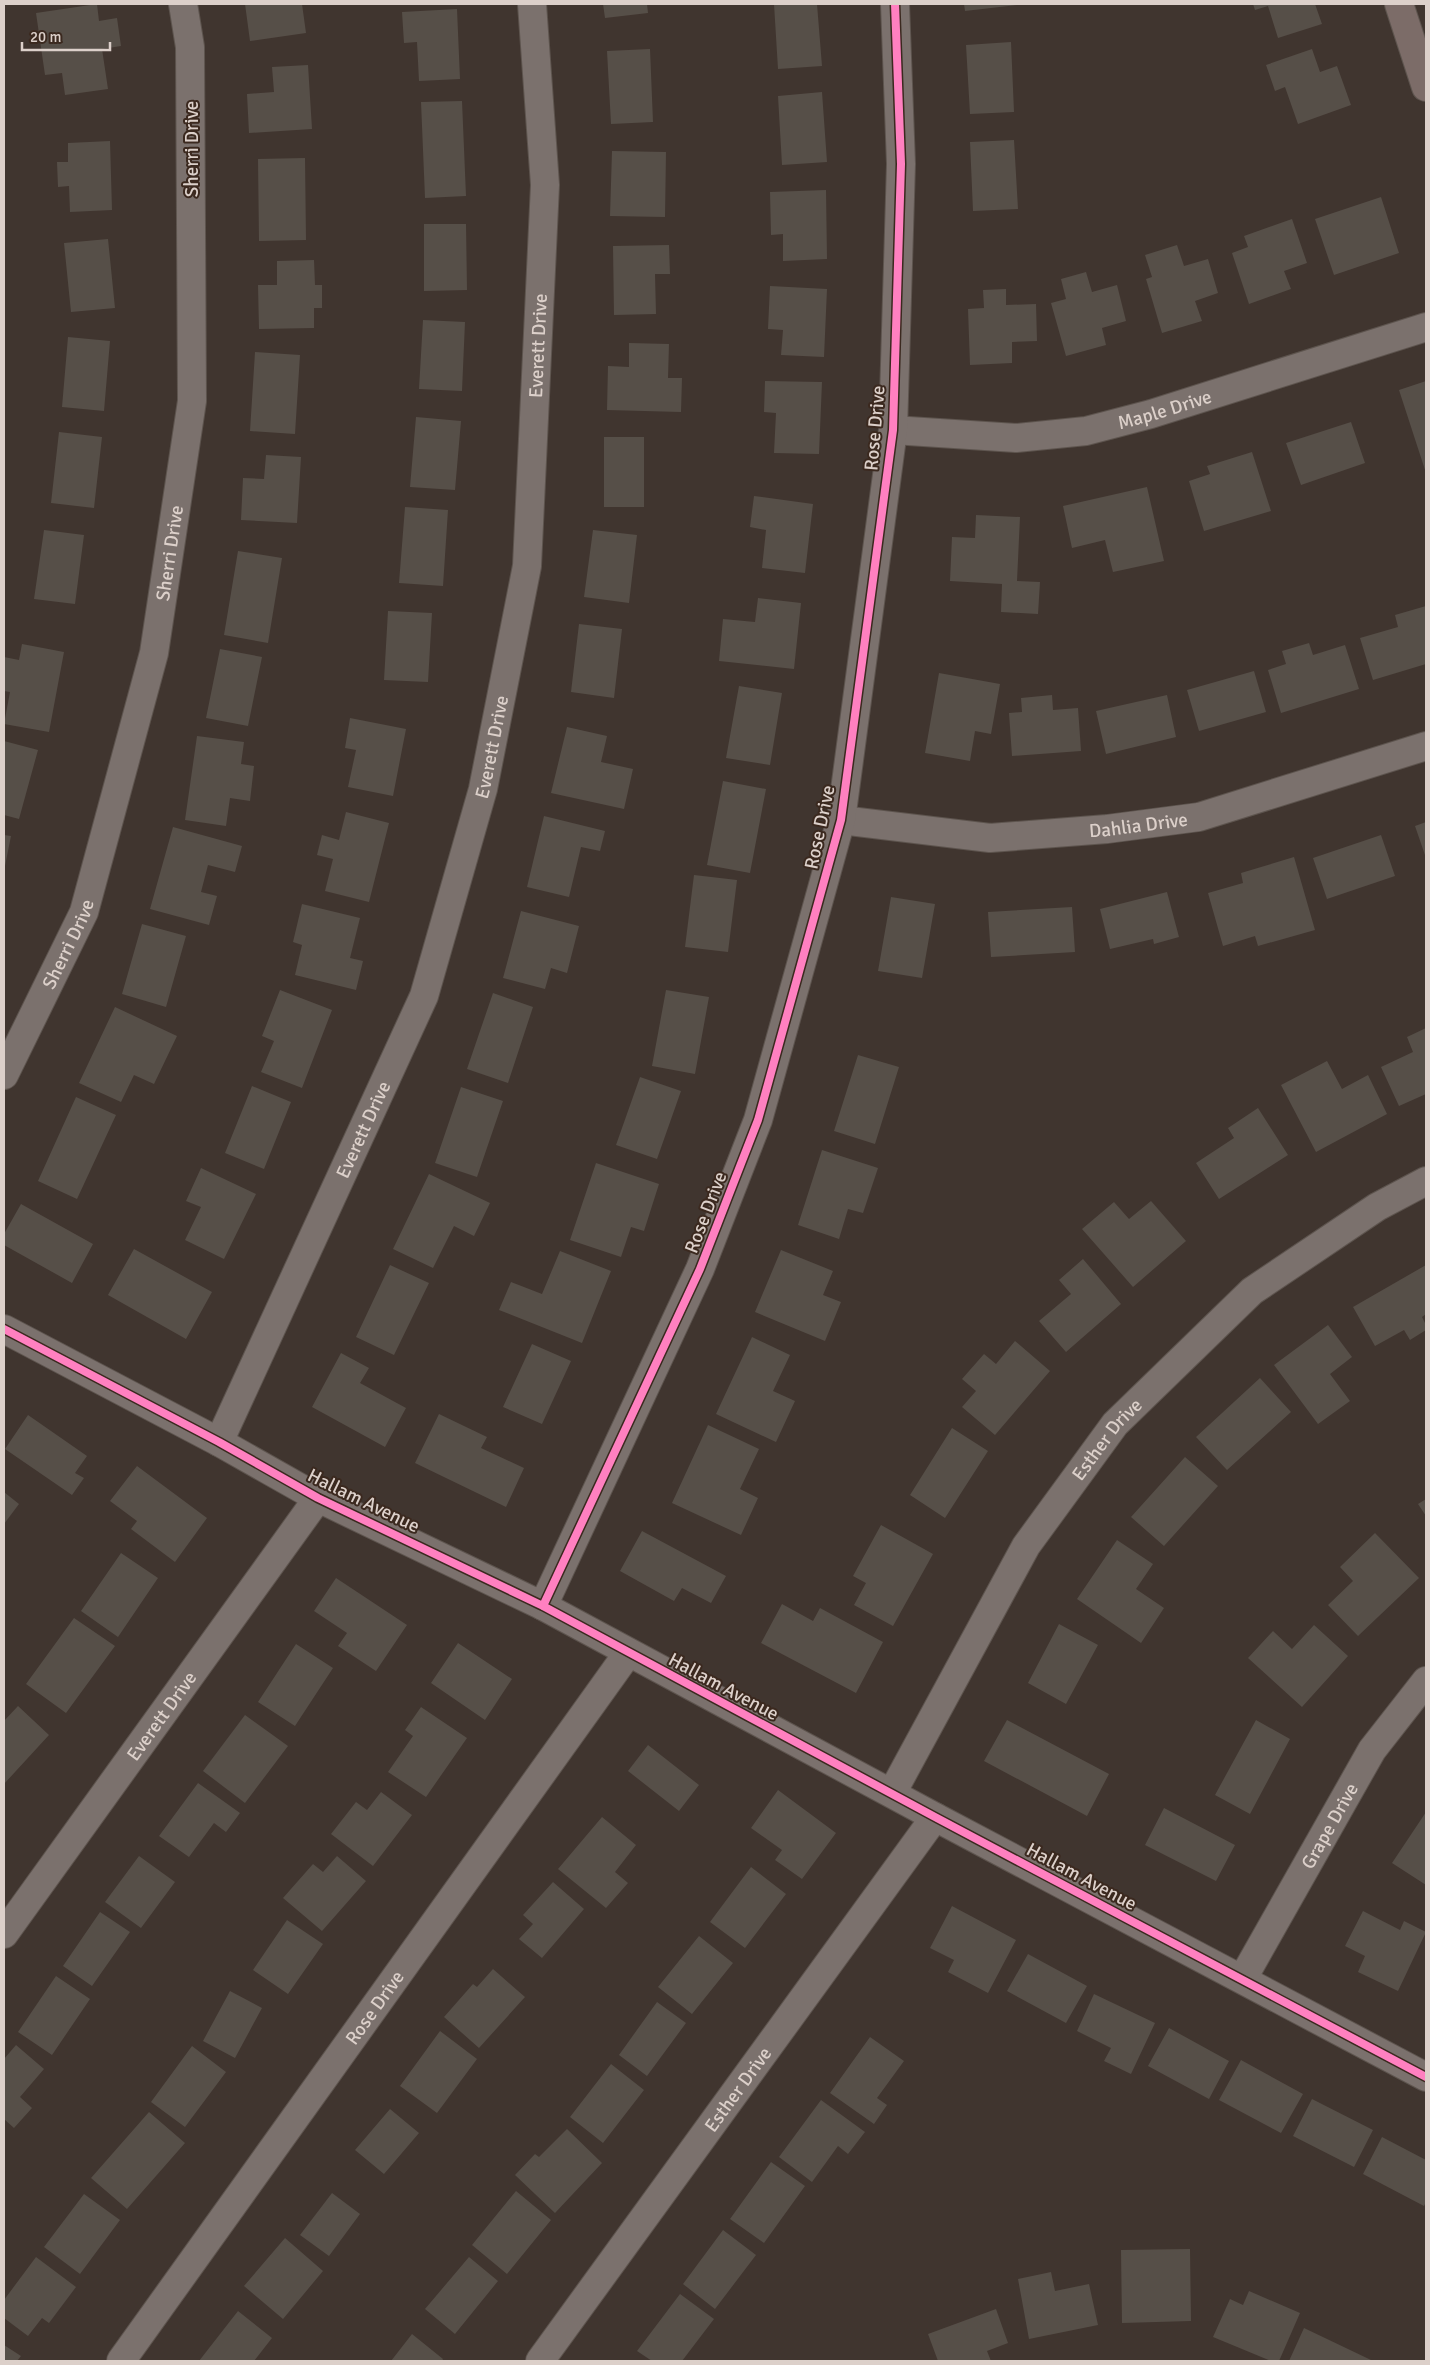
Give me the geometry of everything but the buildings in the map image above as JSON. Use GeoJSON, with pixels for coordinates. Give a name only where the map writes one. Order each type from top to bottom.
{"type":"FeatureCollection","features":[{"type":"Feature","properties":{"kind":"main road"},"geometry":{"type":"LineString","coordinates":[[1399,4],[1426,87]]}},
{"type":"Feature","properties":{"kind":"street","name":"Sherri Drive"},"geometry":{"type":"LineString","coordinates":[[4,1074],[84,912],[154,653],[192,401],[190,46],[183,4]]}},
{"type":"Feature","properties":{"kind":"street","name":"Everett Drive"},"geometry":{"type":"LineString","coordinates":[[219,1442],[424,996],[483,789],[527,566],[545,185],[532,4]]}},
{"type":"Feature","properties":{"kind":"street","name":"Rose Drive"},"geometry":{"type":"LineString","coordinates":[[543,1606],[700,1269],[755,1130],[841,820],[893,430],[901,164],[895,4]]}},
{"type":"Feature","properties":{"kind":"street","name":"Maple Drive"},"geometry":{"type":"LineString","coordinates":[[893,430],[1016,438],[1086,432],[1151,414],[1426,327]]}},
{"type":"Feature","properties":{"kind":"street","name":"Dahlia Drive"},"geometry":{"type":"LineString","coordinates":[[841,820],[990,838],[1107,829],[1199,818],[1426,746]]}},
{"type":"Feature","properties":{"kind":"street","name":"Esther Drive"},"geometry":{"type":"LineString","coordinates":[[892,1793],[1026,1546],[1115,1424],[1252,1291],[1377,1207],[1426,1181]]}},
{"type":"Feature","properties":{"kind":"street","name":"Hallam Avenue"},"geometry":{"type":"LineString","coordinates":[[5,1333],[219,1442],[318,1498],[543,1606],[935,1817],[1243,1978],[1426,2077]]}},
{"type":"Feature","properties":{"kind":"street","name":"Everett Drive"},"geometry":{"type":"LineString","coordinates":[[4,1934],[318,1498]]}},
{"type":"Feature","properties":{"kind":"street","name":"Rose Drive"},"geometry":{"type":"LineString","coordinates":[[122,2361],[628,1653]]}},
{"type":"Feature","properties":{"kind":"street","name":"Grape Drive"},"geometry":{"type":"LineString","coordinates":[[1243,1978],[1372,1750],[1426,1681]]}},
{"type":"Feature","properties":{"kind":"street","name":"Esther Drive"},"geometry":{"type":"LineString","coordinates":[[540,2361],[935,1817]]}},
{"type":"Feature","properties":{"kind":"cycle path"},"geometry":{"type":"LineString","coordinates":[[543,1606],[700,1269],[758,1120],[841,820],[893,430],[901,164],[895,4]]}},
{"type":"Feature","properties":{"kind":"cycle path"},"geometry":{"type":"LineString","coordinates":[[4,1329],[219,1442],[318,1498],[543,1606],[935,1817],[1426,2077]]}}]}
